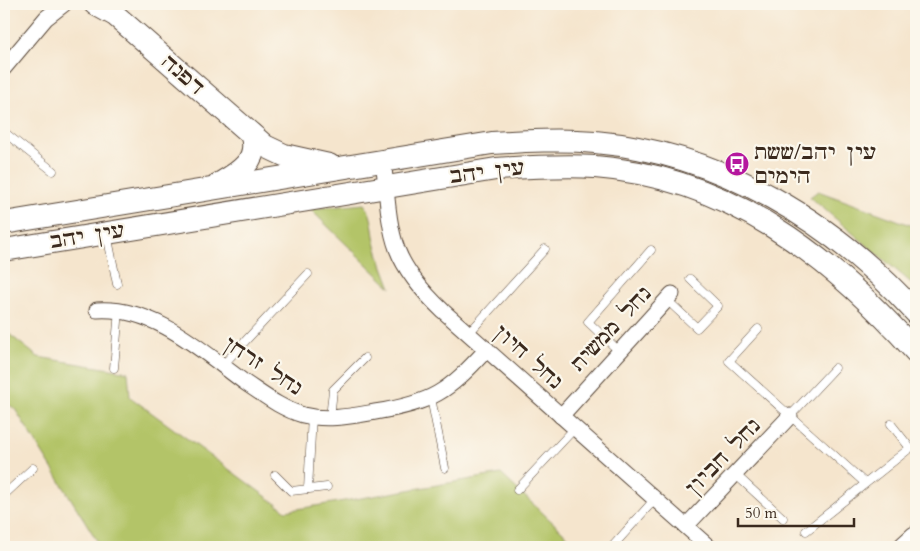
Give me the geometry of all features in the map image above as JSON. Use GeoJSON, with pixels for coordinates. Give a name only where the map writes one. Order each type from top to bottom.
{"type":"FeatureCollection","features":[{"type":"Feature","properties":{"kind":"street"},"geometry":{"type":"LineString","coordinates":[[4,68],[46,18],[54,4]]}},
{"type":"Feature","properties":{"kind":"street"},"geometry":{"type":"LineString","coordinates":[[46,18],[64,4]]}},
{"type":"Feature","properties":{"kind":"street","name":"דפנה"},"geometry":{"type":"LineString","coordinates":[[95,4],[111,9],[265,146],[278,153],[342,168]]}},
{"type":"Feature","properties":{"kind":"street"},"geometry":{"type":"LineString","coordinates":[[210,189],[237,174],[245,167],[252,153],[251,134]]}},
{"type":"Feature","properties":{"kind":"street","name":"עין יהב"},"geometry":{"type":"LineString","coordinates":[[4,223],[492,143],[544,140],[596,142],[647,150],[698,164],[749,185],[800,213],[849,248],[898,293],[916,313]]}},
{"type":"Feature","properties":{"kind":"street","name":"נחל חיון"},"geometry":{"type":"LineString","coordinates":[[383,160],[396,248],[405,266],[424,291],[709,547]]}},
{"type":"Feature","properties":{"kind":"street","name":"עין יהב"},"geometry":{"type":"LineString","coordinates":[[4,250],[496,169],[547,166],[596,168],[645,175],[694,188],[742,209],[790,236],[837,272],[884,316],[916,352]]}},
{"type":"Feature","properties":{"kind":"street","name":"נחל ממשית"},"geometry":{"type":"LineString","coordinates":[[561,416],[670,297]]}},
{"type":"Feature","properties":{"kind":"street","name":"נחל זרחן"},"geometry":{"type":"LineString","coordinates":[[97,310],[119,310],[139,314],[158,322],[269,400],[289,410],[330,418],[403,408],[431,398],[444,391],[459,378],[487,349]]}},
{"type":"Feature","properties":{"kind":"street","name":"נחל חביון"},"geometry":{"type":"LineString","coordinates":[[686,526],[790,416]]}},
{"type":"Feature","properties":{"kind":"street"},"geometry":{"type":"LineString","coordinates":[[905,547],[916,537]]}},
{"type":"Feature","properties":{"kind":"lane"},"geometry":{"type":"LineString","coordinates":[[4,132],[53,171]]}},
{"type":"Feature","properties":{"kind":"lane"},"geometry":{"type":"LineString","coordinates":[[107,233],[117,284]]}},
{"type":"Feature","properties":{"kind":"lane"},"geometry":{"type":"LineString","coordinates":[[469,333],[545,249]]}},
{"type":"Feature","properties":{"kind":"lane"},"geometry":{"type":"LineString","coordinates":[[620,352],[588,322],[651,250]]}},
{"type":"Feature","properties":{"kind":"lane"},"geometry":{"type":"LineString","coordinates":[[222,366],[308,274]]}},
{"type":"Feature","properties":{"kind":"lane"},"geometry":{"type":"LineString","coordinates":[[670,297],[697,328],[718,306],[690,279]]}},
{"type":"Feature","properties":{"kind":"lane"},"geometry":{"type":"LineString","coordinates":[[114,368],[119,310]]}},
{"type":"Feature","properties":{"kind":"lane"},"geometry":{"type":"LineString","coordinates":[[758,329],[729,361],[865,484]]}},
{"type":"Feature","properties":{"kind":"lane"},"geometry":{"type":"LineString","coordinates":[[330,418],[333,390],[365,358]]}},
{"type":"Feature","properties":{"kind":"lane"},"geometry":{"type":"LineString","coordinates":[[790,416],[835,368]]}},
{"type":"Feature","properties":{"kind":"lane"},"geometry":{"type":"LineString","coordinates":[[431,398],[445,468]]}},
{"type":"Feature","properties":{"kind":"lane"},"geometry":{"type":"LineString","coordinates":[[308,489],[312,416]]}},
{"type":"Feature","properties":{"kind":"lane"},"geometry":{"type":"LineString","coordinates":[[806,532],[910,448],[891,424]]}},
{"type":"Feature","properties":{"kind":"lane"},"geometry":{"type":"LineString","coordinates":[[517,490],[575,428]]}},
{"type":"Feature","properties":{"kind":"lane"},"geometry":{"type":"LineString","coordinates":[[4,495],[33,468]]}},
{"type":"Feature","properties":{"kind":"lane"},"geometry":{"type":"LineString","coordinates":[[736,474],[783,518]]}},
{"type":"Feature","properties":{"kind":"lane"},"geometry":{"type":"LineString","coordinates":[[275,475],[291,491],[327,487]]}},
{"type":"Feature","properties":{"kind":"lane"},"geometry":{"type":"LineString","coordinates":[[612,547],[655,499]]}},
{"type":"Feature","properties":{"kind":"green space"},"geometry":{"type":"Polygon","coordinates":[[[818,191],[916,227],[916,287],[810,197],[818,191]]]}},
{"type":"Feature","properties":{"kind":"green space"},"geometry":{"type":"Polygon","coordinates":[[[364,204],[370,213],[376,246],[391,288],[310,209],[364,204]]]}},
{"type":"Feature","properties":{"kind":"green space"},"geometry":{"type":"Polygon","coordinates":[[[4,330],[38,357],[128,372],[130,397],[286,511],[501,474],[579,547],[101,547],[15,409],[4,401],[4,330]]]}},
{"type":"Feature","properties":{"kind":"place","name":"עין יהב/ששת הימים"},"geometry":{"type":"Point","coordinates":[737,164]}}]}
